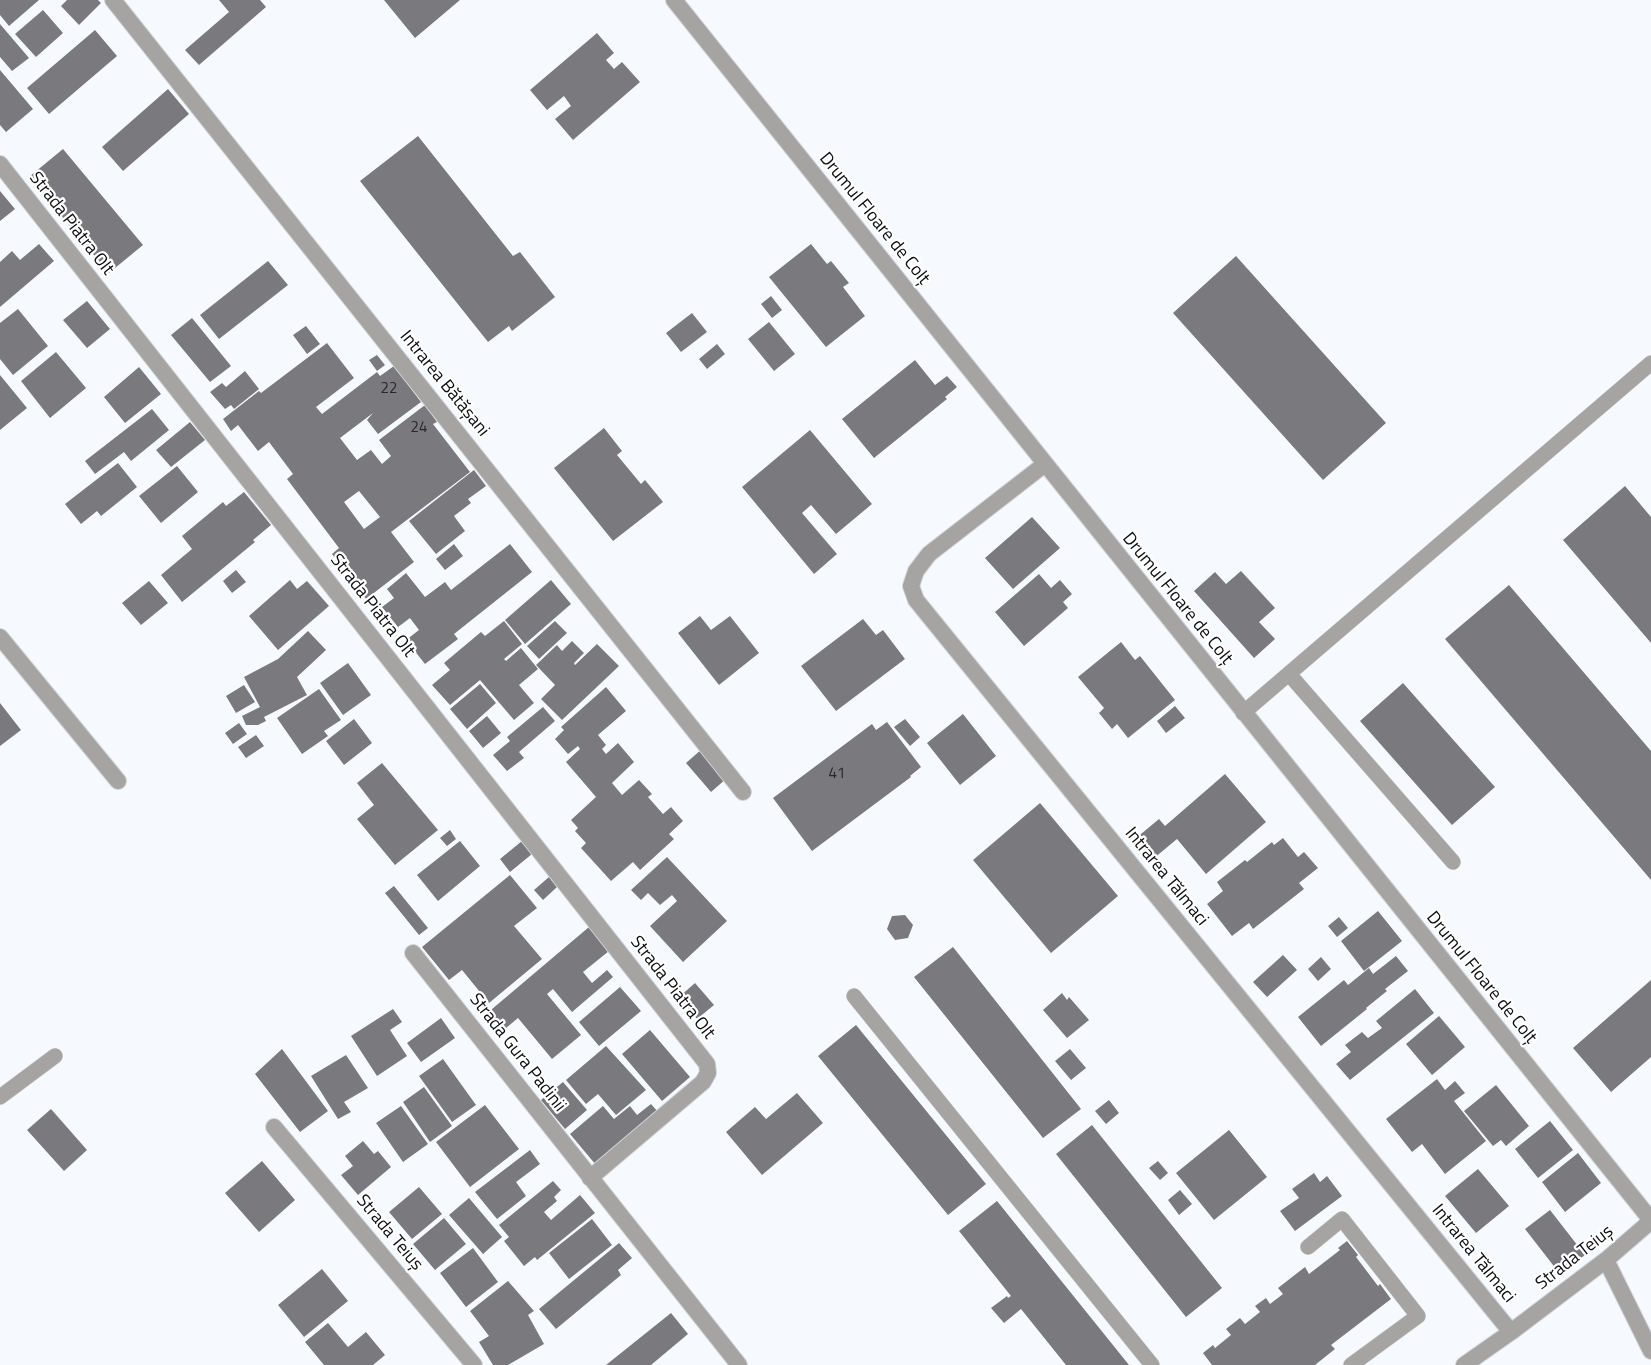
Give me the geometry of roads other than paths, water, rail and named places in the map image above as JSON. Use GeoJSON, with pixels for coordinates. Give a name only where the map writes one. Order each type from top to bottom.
{"type":"FeatureCollection","features":[{"type":"Feature","properties":{"kind":"street","name":"Intrarea Bătășani"},"geometry":{"type":"LineString","coordinates":[[113,0],[743,792]]}},
{"type":"Feature","properties":{"kind":"street","name":"Drumul Floare de Colț"},"geometry":{"type":"LineString","coordinates":[[674,0],[1651,1221]]}},
{"type":"Feature","properties":{"kind":"street","name":"Strada Piatra Olt"},"geometry":{"type":"LineString","coordinates":[[0,164],[707,1064],[708,1073],[703,1082],[590,1178]]}},
{"type":"Feature","properties":{"kind":"street","name":"Intrarea Tălmaci"},"geometry":{"type":"LineString","coordinates":[[1045,464],[928,554],[916,571],[911,586],[916,600],[1512,1332]]}},
{"type":"Feature","properties":{"kind":"street"},"geometry":{"type":"LineString","coordinates":[[0,637],[118,781]]}},
{"type":"Feature","properties":{"kind":"street","name":"Strada Gura Padinii"},"geometry":{"type":"LineString","coordinates":[[413,953],[739,1365]]}},
{"type":"Feature","properties":{"kind":"street","name":"Strada Teiuș"},"geometry":{"type":"LineString","coordinates":[[274,1127],[474,1365]]}},
{"type":"Feature","properties":{"kind":"street","name":"Strada Teiuș"},"geometry":{"type":"LineString","coordinates":[[1464,1365],[1512,1332],[1606,1260],[1651,1221]]}},
{"type":"Feature","properties":{"kind":"street"},"geometry":{"type":"LineString","coordinates":[[1606,1260],[1651,1351]]}},
{"type":"Feature","properties":{"kind":"lane"},"geometry":{"type":"LineString","coordinates":[[1243,712],[1651,363]]}},
{"type":"Feature","properties":{"kind":"lane"},"geometry":{"type":"LineString","coordinates":[[1289,674],[1453,862]]}},
{"type":"Feature","properties":{"kind":"lane"},"geometry":{"type":"LineString","coordinates":[[854,996],[1152,1365]]}},
{"type":"Feature","properties":{"kind":"lane"},"geometry":{"type":"LineString","coordinates":[[0,1098],[55,1056]]}},
{"type":"Feature","properties":{"kind":"lane"},"geometry":{"type":"LineString","coordinates":[[1308,1247],[1342,1219],[1418,1316],[1351,1365]]}}]}
